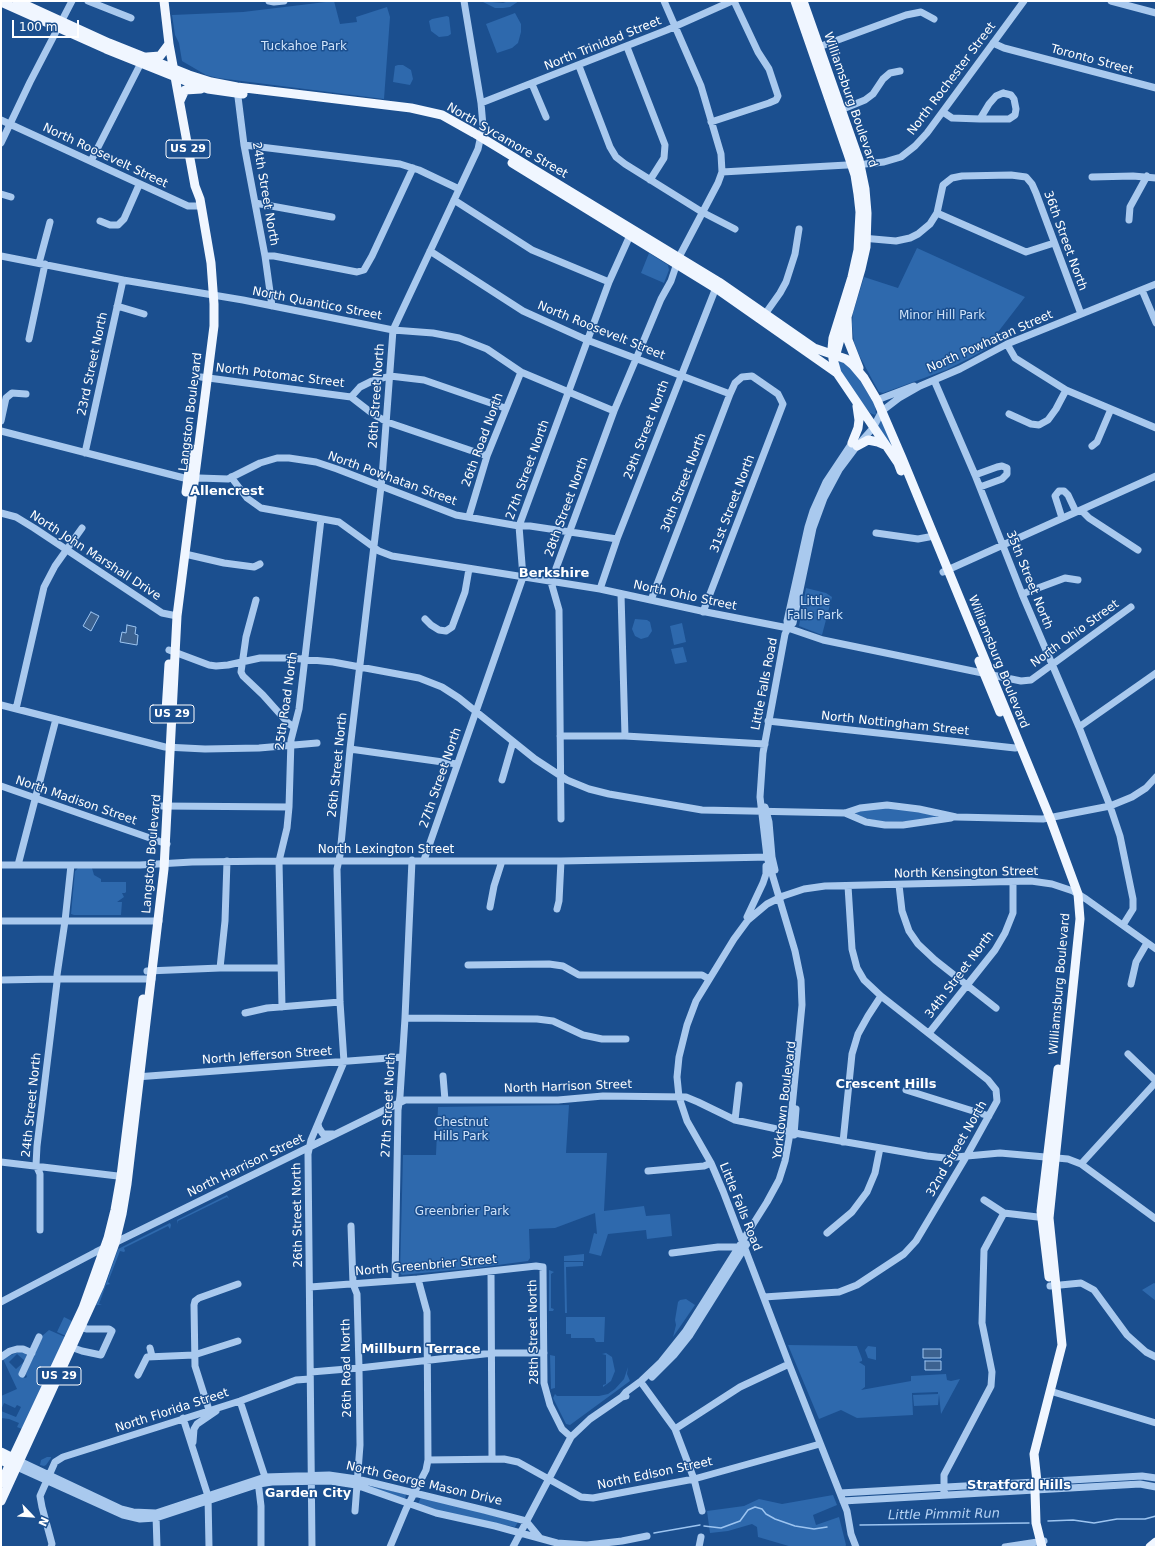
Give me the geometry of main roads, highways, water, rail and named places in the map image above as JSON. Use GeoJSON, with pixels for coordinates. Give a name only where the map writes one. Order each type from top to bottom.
{"type":"FeatureCollection","features":[{"type":"Feature","properties":{"kind":"main road","name":"North Sycamore Street"},"geometry":{"type":"LineString","coordinates":[[18,1],[59,25]]}},
{"type":"Feature","properties":{"kind":"main road","name":"Langston Boulevard"},"geometry":{"type":"LineString","coordinates":[[1,1501],[15,1463],[78,1327],[102,1282],[115,1243],[122,1214],[125,1177],[156,921],[164,843],[174,615],[204,378],[214,326],[211,295],[213,274],[198,206],[169,44],[164,1]]}},
{"type":"Feature","properties":{"kind":"main road","name":"Williamsburg Boulevard"},"geometry":{"type":"LineString","coordinates":[[795,1],[815,48],[865,189],[867,213],[863,238],[861,269],[833,357]]}},
{"type":"Feature","properties":{"kind":"main road","name":"Williamsburg Boulevard"},"geometry":{"type":"LineString","coordinates":[[803,1],[815,48]]}},
{"type":"Feature","properties":{"kind":"main road","name":"North Sycamore Street"},"geometry":{"type":"LineString","coordinates":[[1,2],[175,73],[208,89],[237,90],[411,108],[431,112],[455,121],[480,140],[505,156],[717,285],[824,359],[833,357]]}},
{"type":"Feature","properties":{"kind":"main road"},"geometry":{"type":"LineString","coordinates":[[142,60],[160,56],[169,44]]}},
{"type":"Feature","properties":{"kind":"main road","name":"North Sycamore Street"},"geometry":{"type":"LineString","coordinates":[[175,73],[237,90]]}},
{"type":"Feature","properties":{"kind":"main road"},"geometry":{"type":"LineString","coordinates":[[180,101],[185,90],[208,89]]}},
{"type":"Feature","properties":{"kind":"main road","name":"Williamsburg Boulevard"},"geometry":{"type":"LineString","coordinates":[[863,238],[833,338],[833,357],[837,373],[898,463],[931,537]]}},
{"type":"Feature","properties":{"kind":"main road"},"geometry":{"type":"LineString","coordinates":[[846,319],[848,340],[864,378]]}},
{"type":"Feature","properties":{"kind":"main road"},"geometry":{"type":"LineString","coordinates":[[810,350],[826,347],[833,338]]}},
{"type":"Feature","properties":{"kind":"main road","name":"North Sycamore Street"},"geometry":{"type":"LineString","coordinates":[[810,350],[837,373]]}},
{"type":"Feature","properties":{"kind":"main road","name":"Williamsburg Boulevard"},"geometry":{"type":"LineString","coordinates":[[833,357],[850,361],[864,378],[877,400],[880,414],[946,571],[1075,893],[1080,919],[1050,1158],[1045,1218],[1053,1286],[1056,1367],[1034,1454],[1037,1488],[1036,1523],[1043,1544]]}},
{"type":"Feature","properties":{"kind":"main road"},"geometry":{"type":"LineString","coordinates":[[856,402],[859,420],[854,444],[868,440],[885,445]]}},
{"type":"Feature","properties":{"kind":"main road"},"geometry":{"type":"LineString","coordinates":[[862,411],[872,417],[880,414]]}},
{"type":"Feature","properties":{"kind":"main road","name":"Langston Boulevard"},"geometry":{"type":"LineString","coordinates":[[174,615],[185,554],[191,479]]}},
{"type":"Feature","properties":{"kind":"main road","name":"Langston Boulevard"},"geometry":{"type":"LineString","coordinates":[[78,1327],[105,1248],[125,1177]]}},
{"type":"Feature","properties":{"kind":"main road","name":"North George Mason Drive"},"geometry":{"type":"LineString","coordinates":[[1,1452],[15,1463]]}},
{"type":"Feature","properties":{"kind":"main road","name":"North George Mason Drive"},"geometry":{"type":"LineString","coordinates":[[1,1460],[15,1463]]}},
{"type":"Feature","properties":{"kind":"main road","name":"Langston Boulevard"},"geometry":{"type":"LineString","coordinates":[[1,1483],[15,1463]]}},
{"type":"Feature","properties":{"kind":"main road"},"geometry":{"type":"LineString","coordinates":[[1150,1547],[1156,1542]]}},
{"type":"Feature","properties":{"kind":"waterway","name":"Little Pimmit Run"},"geometry":{"type":"LineString","coordinates":[[704,1526],[721,1528],[740,1521],[748,1510],[755,1507],[762,1509],[766,1514],[775,1519],[795,1526],[814,1529],[827,1527]]}},
{"type":"Feature","properties":{"kind":"waterway","name":"Little Pimmit Run"},"geometry":{"type":"LineString","coordinates":[[1048,1521],[1073,1520],[1094,1523],[1117,1519],[1145,1519],[1156,1516]]}},
{"type":"Feature","properties":{"kind":"waterway","name":"Little Pimmit Run"},"geometry":{"type":"LineString","coordinates":[[860,1525],[1029,1523]]}},
{"type":"Feature","properties":{"kind":"waterway","name":"Little Pimmit Run"},"geometry":{"type":"LineString","coordinates":[[654,1533],[700,1525]]}},
{"type":"Feature","properties":{"kind":"district","name":"Allencrest"},"geometry":{"type":"Point","coordinates":[227,492]}},
{"type":"Feature","properties":{"kind":"district","name":"Berkshire"},"geometry":{"type":"Point","coordinates":[554,574]}},
{"type":"Feature","properties":{"kind":"district","name":"Crescent Hills"},"geometry":{"type":"Point","coordinates":[886,1085]}},
{"type":"Feature","properties":{"kind":"district","name":"Millburn Terrace"},"geometry":{"type":"Point","coordinates":[421,1350]}},
{"type":"Feature","properties":{"kind":"district","name":"Stratford Hills"},"geometry":{"type":"Point","coordinates":[1019,1486]}},
{"type":"Feature","properties":{"kind":"district","name":"Garden City"},"geometry":{"type":"Point","coordinates":[308,1494]}},
{"type":"Feature","properties":{"kind":"park label","name":"Tuckahoe Park"},"geometry":{"type":"Point","coordinates":[304,47]}},
{"type":"Feature","properties":{"kind":"park label","name":"Minor Hill Park"},"geometry":{"type":"Point","coordinates":[942,316]}},
{"type":"Feature","properties":{"kind":"park label","name":"Little Falls Park"},"geometry":{"type":"Point","coordinates":[815,609]}},
{"type":"Feature","properties":{"kind":"park label","name":"Chestnut Hills Park"},"geometry":{"type":"Point","coordinates":[461,1130]}},
{"type":"Feature","properties":{"kind":"park label","name":"Greenbrier Park"},"geometry":{"type":"Point","coordinates":[462,1212]}}]}
